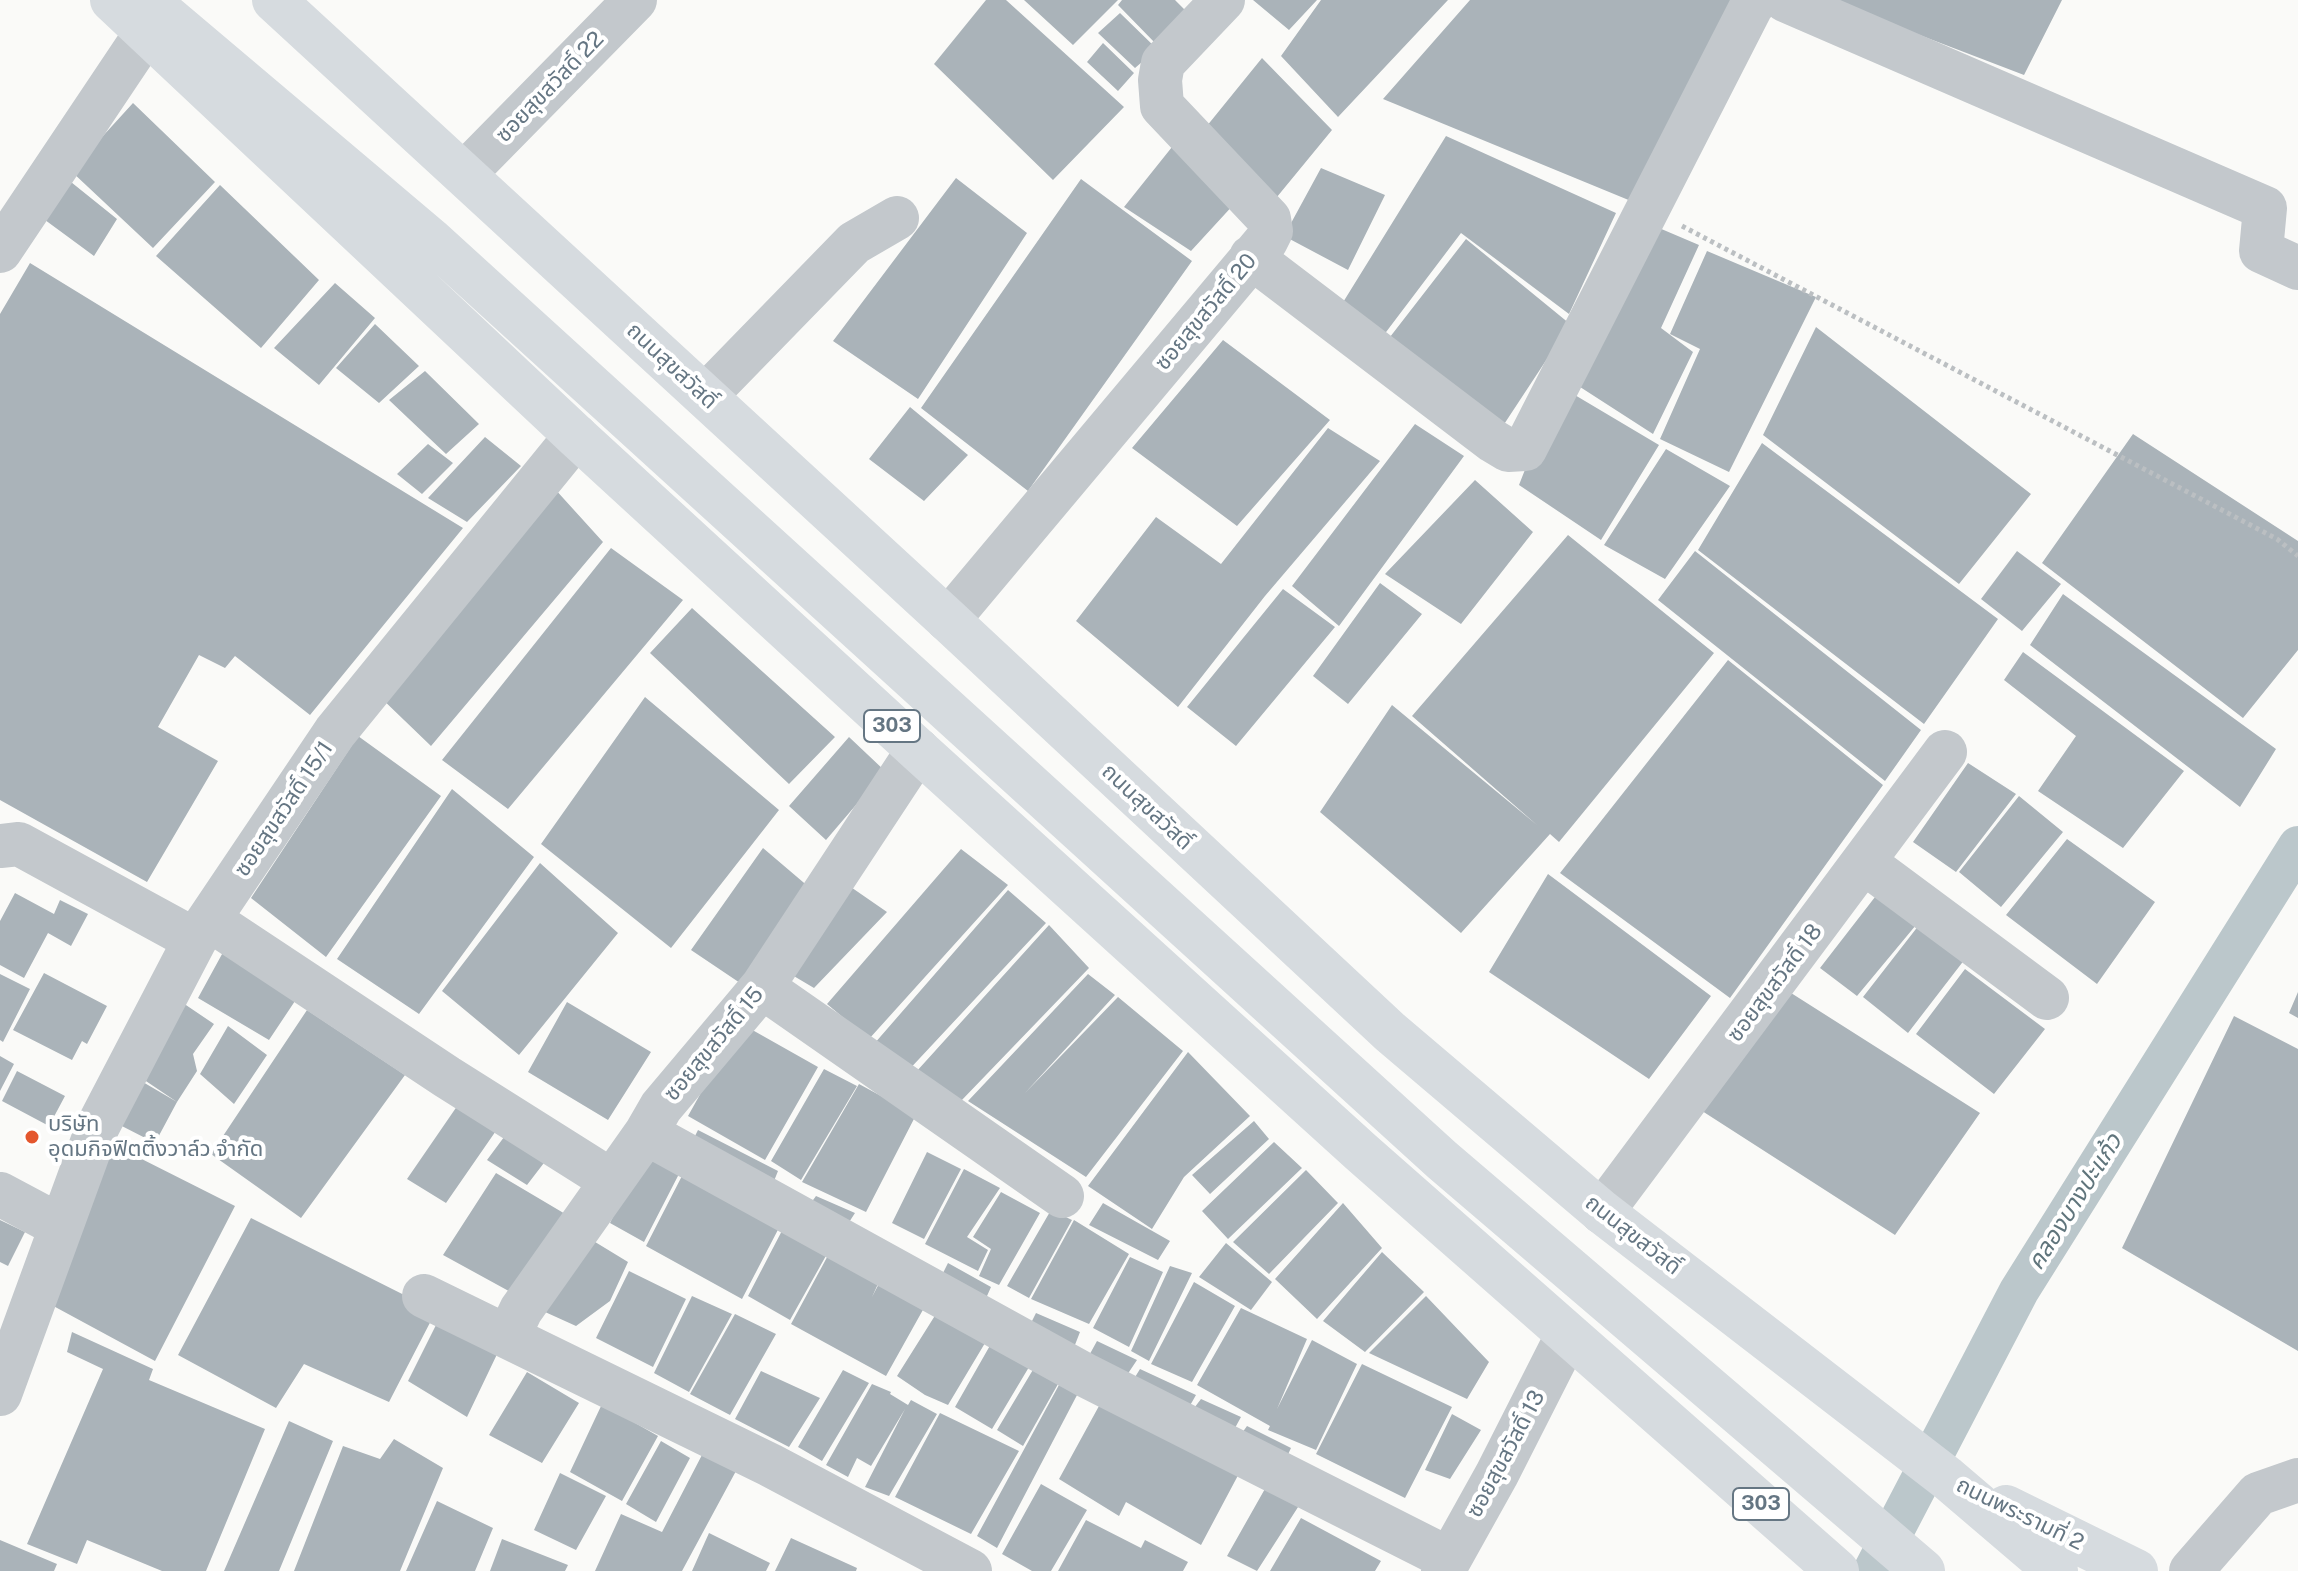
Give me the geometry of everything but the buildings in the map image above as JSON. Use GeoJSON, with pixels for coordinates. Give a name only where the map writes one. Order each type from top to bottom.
{"type":"FeatureCollection","features":[{"type":"Feature","properties":{"kind":"main road","name":"303"},"geometry":{"type":"LineString","coordinates":[[112,0],[147,16],[431,240],[1442,1160],[1923,1571]]}},
{"type":"Feature","properties":{"kind":"main road","name":"ถนนสุขสวัสดิ์"},"geometry":{"type":"LineString","coordinates":[[274,0],[1390,1032],[1602,1212],[1947,1478],[2056,1571]]}},
{"type":"Feature","properties":{"kind":"main road","name":"303"},"geometry":{"type":"LineString","coordinates":[[147,16],[576,436],[1361,1152],[1837,1571]]}},
{"type":"Feature","properties":{"kind":"main road","name":"ถนนพระรามที่ 2"},"geometry":{"type":"LineString","coordinates":[[1947,1478],[2136,1571]]}},
{"type":"Feature","properties":{"kind":"street","name":"ซอยสุขสวัสดิ์ 22"},"geometry":{"type":"LineString","coordinates":[[464,174],[635,0]]}},
{"type":"Feature","properties":{"kind":"street","name":"ซอยสุขสวัสดิ์ 20"},"geometry":{"type":"LineString","coordinates":[[948,620],[1266,241],[1271,231],[1269,219],[1162,106],[1160,80],[1163,63],[1223,0]]}},
{"type":"Feature","properties":{"kind":"street"},"geometry":{"type":"LineString","coordinates":[[1251,257],[1493,441],[1508,450],[1525,449],[1757,0]]}},
{"type":"Feature","properties":{"kind":"street"},"geometry":{"type":"LineString","coordinates":[[1785,0],[2265,208],[2261,251],[2298,268]]}},
{"type":"Feature","properties":{"kind":"street"},"geometry":{"type":"LineString","coordinates":[[0,251],[147,16]]}},
{"type":"Feature","properties":{"kind":"street"},"geometry":{"type":"LineString","coordinates":[[705,396],[854,243],[897,218]]}},
{"type":"Feature","properties":{"kind":"street","name":"ซอยสุขสวัสดิ์ 15/1"},"geometry":{"type":"LineString","coordinates":[[0,1394],[98,1126],[202,930],[335,732],[576,436]]}},
{"type":"Feature","properties":{"kind":"street","name":"ซอยสุขสวัสดิ์ 15"},"geometry":{"type":"LineString","coordinates":[[508,1337],[521,1310],[646,1133],[661,1107],[762,987],[918,750]]}},
{"type":"Feature","properties":{"kind":"street","name":"ซอยสุขสวัสดิ์ 18"},"geometry":{"type":"LineString","coordinates":[[1602,1212],[1945,752]]}},
{"type":"Feature","properties":{"kind":"street"},"geometry":{"type":"LineString","coordinates":[[0,846],[19,844],[202,930],[447,1077],[612,1181]]}},
{"type":"Feature","properties":{"kind":"street"},"geometry":{"type":"LineString","coordinates":[[1865,863],[2047,998]]}},
{"type":"Feature","properties":{"kind":"street"},"geometry":{"type":"LineString","coordinates":[[762,987],[1062,1196]]}},
{"type":"Feature","properties":{"kind":"street"},"geometry":{"type":"LineString","coordinates":[[646,1133],[1087,1376],[1446,1565]]}},
{"type":"Feature","properties":{"kind":"street"},"geometry":{"type":"LineString","coordinates":[[0,1194],[60,1226]]}},
{"type":"Feature","properties":{"kind":"street"},"geometry":{"type":"LineString","coordinates":[[424,1296],[770,1465],[970,1571]]}},
{"type":"Feature","properties":{"kind":"street","name":"ซอยสุขสวัสดิ์ 13"},"geometry":{"type":"LineString","coordinates":[[1446,1565],[1497,1474],[1567,1336]]}},
{"type":"Feature","properties":{"kind":"street"},"geometry":{"type":"LineString","coordinates":[[2191,1571],[2258,1494],[2298,1480]]}},
{"type":"Feature","properties":{"kind":"path"},"geometry":{"type":"LineString","coordinates":[[1648,208],[2277,539],[2298,556]]}},
{"type":"Feature","properties":{"kind":"waterway","name":"คลองบางปะแก้ว"},"geometry":{"type":"LineString","coordinates":[[1873,1571],[2019,1291],[2298,846]]}},
{"type":"Feature","properties":{"kind":"place","name":"บริษัท อุดมกิจฟิตติ้งวาล์ว จำกัด"},"geometry":{"type":"Point","coordinates":[32,1137]}}]}
